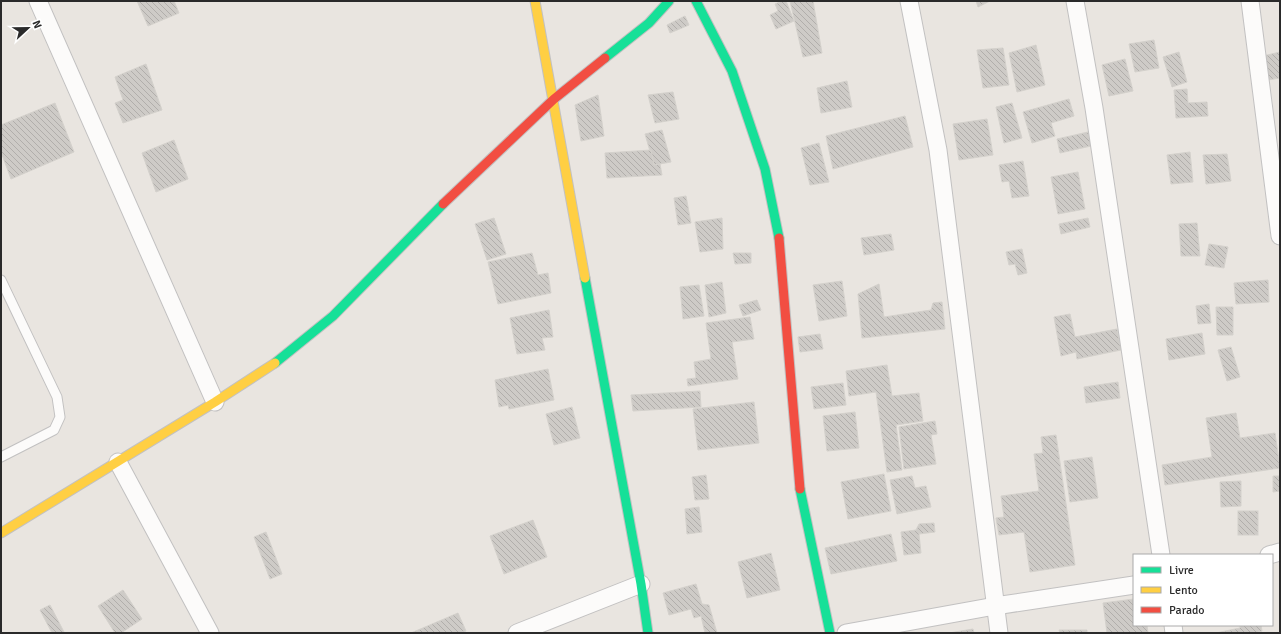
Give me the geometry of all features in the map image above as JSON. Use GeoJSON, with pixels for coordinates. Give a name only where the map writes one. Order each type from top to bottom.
{"type":"FeatureCollection","features":[{"type":"Feature","properties":{"kind":"street"},"geometry":{"type":"LineString","coordinates":[[38,1],[215,402]]}},
{"type":"Feature","properties":{"kind":"street"},"geometry":{"type":"LineString","coordinates":[[535,1],[641,584],[648,633]]}},
{"type":"Feature","properties":{"kind":"street"},"geometry":{"type":"LineString","coordinates":[[1,533],[215,402],[278,361],[333,316],[440,206],[554,99],[649,23],[669,1]]}},
{"type":"Feature","properties":{"kind":"street"},"geometry":{"type":"LineString","coordinates":[[696,1],[732,71],[765,169],[781,245],[800,492],[830,633]]}},
{"type":"Feature","properties":{"kind":"street"},"geometry":{"type":"LineString","coordinates":[[909,1],[938,150],[999,633]]}},
{"type":"Feature","properties":{"kind":"street"},"geometry":{"type":"LineString","coordinates":[[1075,1],[1094,108],[1161,554]]}},
{"type":"Feature","properties":{"kind":"street"},"geometry":{"type":"LineString","coordinates":[[1250,1],[1280,236]]}},
{"type":"Feature","properties":{"kind":"street"},"geometry":{"type":"LineString","coordinates":[[118,462],[210,633]]}},
{"type":"Feature","properties":{"kind":"street"},"geometry":{"type":"LineString","coordinates":[[517,633],[641,584]]}},
{"type":"Feature","properties":{"kind":"street"},"geometry":{"type":"LineString","coordinates":[[846,633],[995,606],[1133,584]]}},
{"type":"Feature","properties":{"kind":"lane"},"geometry":{"type":"LineString","coordinates":[[1,280],[57,397],[60,417],[54,430],[1,457]]}},
{"type":"Feature","properties":{"kind":"building"},"geometry":{"type":"Polygon","coordinates":[[[137,1],[174,1],[179,13],[148,26],[137,1]]]}},
{"type":"Feature","properties":{"kind":"building"},"geometry":{"type":"Polygon","coordinates":[[[786,1],[794,21],[776,29],[770,15],[778,11],[775,4],[786,1]]]}},
{"type":"Feature","properties":{"kind":"building"},"geometry":{"type":"Polygon","coordinates":[[[790,1],[813,1],[822,53],[803,57],[790,1]]]}},
{"type":"Feature","properties":{"kind":"building"},"geometry":{"type":"Polygon","coordinates":[[[976,1],[990,1],[978,7],[976,1]]]}},
{"type":"Feature","properties":{"kind":"building"},"geometry":{"type":"Polygon","coordinates":[[[685,16],[689,25],[670,33],[667,25],[685,16]]]}},
{"type":"Feature","properties":{"kind":"building"},"geometry":{"type":"Polygon","coordinates":[[[1154,40],[1159,68],[1135,72],[1129,44],[1154,40]]]}},
{"type":"Feature","properties":{"kind":"building"},"geometry":{"type":"Polygon","coordinates":[[[1036,45],[1045,85],[1017,92],[1009,53],[1036,45]]]}},
{"type":"Feature","properties":{"kind":"building"},"geometry":{"type":"Polygon","coordinates":[[[1003,48],[1009,85],[983,88],[977,50],[1003,48]]]}},
{"type":"Feature","properties":{"kind":"building"},"geometry":{"type":"Polygon","coordinates":[[[1179,52],[1187,82],[1172,87],[1163,57],[1179,52]]]}},
{"type":"Feature","properties":{"kind":"building"},"geometry":{"type":"Polygon","coordinates":[[[1280,52],[1280,78],[1268,80],[1263,56],[1280,52]]]}},
{"type":"Feature","properties":{"kind":"building"},"geometry":{"type":"Polygon","coordinates":[[[1125,59],[1133,91],[1109,96],[1102,65],[1125,59]]]}},
{"type":"Feature","properties":{"kind":"building"},"geometry":{"type":"Polygon","coordinates":[[[146,64],[162,110],[123,123],[115,103],[123,100],[115,77],[146,64]]]}},
{"type":"Feature","properties":{"kind":"building"},"geometry":{"type":"Polygon","coordinates":[[[847,81],[852,107],[821,113],[817,88],[847,81]]]}},
{"type":"Feature","properties":{"kind":"building"},"geometry":{"type":"Polygon","coordinates":[[[1187,89],[1188,103],[1207,102],[1208,116],[1176,118],[1174,90],[1187,89]]]}},
{"type":"Feature","properties":{"kind":"building"},"geometry":{"type":"Polygon","coordinates":[[[673,92],[679,119],[655,123],[648,95],[673,92]]]}},
{"type":"Feature","properties":{"kind":"building"},"geometry":{"type":"Polygon","coordinates":[[[598,95],[604,136],[581,141],[575,105],[598,95]]]}},
{"type":"Feature","properties":{"kind":"building"},"geometry":{"type":"Polygon","coordinates":[[[1069,99],[1074,116],[1051,123],[1055,136],[1032,143],[1023,112],[1069,99]]]}},
{"type":"Feature","properties":{"kind":"building"},"geometry":{"type":"Polygon","coordinates":[[[55,103],[74,152],[11,179],[1,152],[1,125],[55,103]]]}},
{"type":"Feature","properties":{"kind":"building"},"geometry":{"type":"Polygon","coordinates":[[[1012,103],[1022,138],[1004,143],[996,107],[1012,103]]]}},
{"type":"Feature","properties":{"kind":"building"},"geometry":{"type":"Polygon","coordinates":[[[905,116],[913,147],[833,169],[826,136],[905,116]]]}},
{"type":"Feature","properties":{"kind":"building"},"geometry":{"type":"Polygon","coordinates":[[[987,119],[993,155],[959,160],[953,124],[987,119]]]}},
{"type":"Feature","properties":{"kind":"building"},"geometry":{"type":"Polygon","coordinates":[[[662,130],[671,162],[654,165],[645,134],[662,130]]]}},
{"type":"Feature","properties":{"kind":"building"},"geometry":{"type":"Polygon","coordinates":[[[1088,132],[1091,146],[1060,153],[1057,139],[1088,132]]]}},
{"type":"Feature","properties":{"kind":"building"},"geometry":{"type":"Polygon","coordinates":[[[174,140],[188,179],[156,192],[142,153],[174,140]]]}},
{"type":"Feature","properties":{"kind":"building"},"geometry":{"type":"Polygon","coordinates":[[[819,143],[829,182],[810,185],[801,148],[819,143]]]}},
{"type":"Feature","properties":{"kind":"building"},"geometry":{"type":"Polygon","coordinates":[[[651,150],[654,165],[660,164],[662,175],[607,178],[605,153],[651,150]]]}},
{"type":"Feature","properties":{"kind":"building"},"geometry":{"type":"Polygon","coordinates":[[[1190,152],[1193,182],[1171,184],[1167,155],[1190,152]]]}},
{"type":"Feature","properties":{"kind":"building"},"geometry":{"type":"Polygon","coordinates":[[[1227,154],[1231,181],[1206,184],[1203,155],[1227,154]]]}},
{"type":"Feature","properties":{"kind":"building"},"geometry":{"type":"Polygon","coordinates":[[[1023,161],[1029,196],[1012,198],[1009,181],[1002,182],[999,165],[1023,161]]]}},
{"type":"Feature","properties":{"kind":"building"},"geometry":{"type":"Polygon","coordinates":[[[1078,172],[1085,209],[1058,214],[1051,177],[1078,172]]]}},
{"type":"Feature","properties":{"kind":"building"},"geometry":{"type":"Polygon","coordinates":[[[686,196],[691,223],[678,225],[674,198],[686,196]]]}},
{"type":"Feature","properties":{"kind":"building"},"geometry":{"type":"Polygon","coordinates":[[[494,218],[506,254],[487,260],[475,224],[494,218]]]}},
{"type":"Feature","properties":{"kind":"building"},"geometry":{"type":"Polygon","coordinates":[[[722,218],[723,249],[700,252],[695,222],[722,218]]]}},
{"type":"Feature","properties":{"kind":"building"},"geometry":{"type":"Polygon","coordinates":[[[1088,218],[1090,227],[1061,234],[1059,224],[1088,218]]]}},
{"type":"Feature","properties":{"kind":"building"},"geometry":{"type":"Polygon","coordinates":[[[1197,223],[1200,256],[1181,256],[1179,224],[1197,223]]]}},
{"type":"Feature","properties":{"kind":"building"},"geometry":{"type":"Polygon","coordinates":[[[891,234],[894,250],[864,255],[861,238],[891,234]]]}},
{"type":"Feature","properties":{"kind":"building"},"geometry":{"type":"Polygon","coordinates":[[[1209,244],[1228,247],[1224,268],[1205,265],[1209,244]]]}},
{"type":"Feature","properties":{"kind":"building"},"geometry":{"type":"Polygon","coordinates":[[[1022,249],[1027,273],[1018,275],[1015,264],[1009,265],[1006,252],[1022,249]]]}},
{"type":"Feature","properties":{"kind":"building"},"geometry":{"type":"Polygon","coordinates":[[[532,253],[538,275],[548,273],[551,293],[498,304],[488,262],[532,253]]]}},
{"type":"Feature","properties":{"kind":"building"},"geometry":{"type":"Polygon","coordinates":[[[733,253],[751,253],[751,263],[735,264],[733,253]]]}},
{"type":"Feature","properties":{"kind":"building"},"geometry":{"type":"Polygon","coordinates":[[[1268,280],[1269,302],[1236,304],[1234,283],[1268,280]]]}},
{"type":"Feature","properties":{"kind":"building"},"geometry":{"type":"Polygon","coordinates":[[[842,281],[847,316],[819,321],[813,285],[842,281]]]}},
{"type":"Feature","properties":{"kind":"building"},"geometry":{"type":"Polygon","coordinates":[[[722,282],[726,313],[709,317],[705,285],[722,282]]]}},
{"type":"Feature","properties":{"kind":"building"},"geometry":{"type":"Polygon","coordinates":[[[879,284],[884,317],[931,310],[933,303],[942,302],[945,329],[862,338],[858,294],[879,284]]]}},
{"type":"Feature","properties":{"kind":"building"},"geometry":{"type":"Polygon","coordinates":[[[699,285],[704,316],[683,319],[680,287],[699,285]]]}},
{"type":"Feature","properties":{"kind":"building"},"geometry":{"type":"Polygon","coordinates":[[[757,300],[761,310],[743,316],[739,305],[757,300]]]}},
{"type":"Feature","properties":{"kind":"building"},"geometry":{"type":"Polygon","coordinates":[[[1209,304],[1211,323],[1198,324],[1196,306],[1209,304]]]}},
{"type":"Feature","properties":{"kind":"building"},"geometry":{"type":"Polygon","coordinates":[[[1216,307],[1233,307],[1233,335],[1217,335],[1216,307]]]}},
{"type":"Feature","properties":{"kind":"building"},"geometry":{"type":"Polygon","coordinates":[[[549,310],[553,337],[542,338],[545,350],[517,354],[510,318],[549,310]]]}},
{"type":"Feature","properties":{"kind":"building"},"geometry":{"type":"Polygon","coordinates":[[[1070,314],[1075,337],[1117,329],[1121,350],[1077,359],[1076,352],[1061,356],[1054,317],[1070,314]]]}},
{"type":"Feature","properties":{"kind":"building"},"geometry":{"type":"Polygon","coordinates":[[[750,317],[754,339],[732,342],[738,379],[688,386],[687,379],[696,378],[694,362],[711,359],[706,323],[750,317]]]}},
{"type":"Feature","properties":{"kind":"building"},"geometry":{"type":"Polygon","coordinates":[[[1202,333],[1205,354],[1169,360],[1166,339],[1202,333]]]}},
{"type":"Feature","properties":{"kind":"building"},"geometry":{"type":"Polygon","coordinates":[[[820,334],[823,349],[800,352],[798,337],[820,334]]]}},
{"type":"Feature","properties":{"kind":"building"},"geometry":{"type":"Polygon","coordinates":[[[1231,347],[1240,377],[1227,381],[1218,350],[1231,347]]]}},
{"type":"Feature","properties":{"kind":"building"},"geometry":{"type":"Polygon","coordinates":[[[887,365],[892,396],[919,393],[923,421],[896,425],[902,470],[887,472],[876,392],[849,396],[846,371],[887,365]]]}},
{"type":"Feature","properties":{"kind":"building"},"geometry":{"type":"Polygon","coordinates":[[[548,369],[554,400],[509,409],[508,405],[499,407],[495,380],[548,369]]]}},
{"type":"Feature","properties":{"kind":"building"},"geometry":{"type":"Polygon","coordinates":[[[1118,382],[1120,398],[1086,403],[1084,387],[1118,382]]]}},
{"type":"Feature","properties":{"kind":"building"},"geometry":{"type":"Polygon","coordinates":[[[843,383],[846,405],[814,409],[811,387],[843,383]]]}},
{"type":"Feature","properties":{"kind":"building"},"geometry":{"type":"Polygon","coordinates":[[[700,391],[701,407],[633,411],[631,395],[700,391]]]}},
{"type":"Feature","properties":{"kind":"building"},"geometry":{"type":"Polygon","coordinates":[[[754,402],[759,443],[698,450],[693,409],[754,402]]]}},
{"type":"Feature","properties":{"kind":"building"},"geometry":{"type":"Polygon","coordinates":[[[572,407],[580,438],[554,445],[546,414],[572,407]]]}},
{"type":"Feature","properties":{"kind":"building"},"geometry":{"type":"Polygon","coordinates":[[[855,412],[859,448],[827,451],[823,416],[855,412]]]}},
{"type":"Feature","properties":{"kind":"building"},"geometry":{"type":"Polygon","coordinates":[[[1236,413],[1240,438],[1275,433],[1280,468],[1165,485],[1162,465],[1212,457],[1206,418],[1236,413]]]}},
{"type":"Feature","properties":{"kind":"building"},"geometry":{"type":"Polygon","coordinates":[[[935,421],[937,434],[931,435],[936,464],[904,469],[899,427],[935,421]]]}},
{"type":"Feature","properties":{"kind":"building"},"geometry":{"type":"Polygon","coordinates":[[[1056,435],[1075,565],[1030,572],[1024,532],[999,535],[996,518],[1004,517],[1001,496],[1039,491],[1034,454],[1043,453],[1041,437],[1056,435]]]}},
{"type":"Feature","properties":{"kind":"building"},"geometry":{"type":"Polygon","coordinates":[[[1092,457],[1098,498],[1070,502],[1064,461],[1092,457]]]}},
{"type":"Feature","properties":{"kind":"building"},"geometry":{"type":"Polygon","coordinates":[[[884,474],[891,511],[848,519],[841,482],[884,474]]]}},
{"type":"Feature","properties":{"kind":"building"},"geometry":{"type":"Polygon","coordinates":[[[706,475],[709,499],[695,500],[692,477],[706,475]]]}},
{"type":"Feature","properties":{"kind":"building"},"geometry":{"type":"Polygon","coordinates":[[[912,476],[915,488],[926,486],[931,507],[897,514],[890,480],[912,476]]]}},
{"type":"Feature","properties":{"kind":"building"},"geometry":{"type":"Polygon","coordinates":[[[1273,476],[1280,476],[1280,491],[1273,492],[1273,476]]]}},
{"type":"Feature","properties":{"kind":"building"},"geometry":{"type":"Polygon","coordinates":[[[1241,481],[1241,506],[1221,507],[1220,482],[1241,481]]]}},
{"type":"Feature","properties":{"kind":"building"},"geometry":{"type":"Polygon","coordinates":[[[699,507],[702,532],[687,534],[685,509],[699,507]]]}},
{"type":"Feature","properties":{"kind":"building"},"geometry":{"type":"Polygon","coordinates":[[[1238,511],[1258,511],[1258,535],[1238,535],[1238,511]]]}},
{"type":"Feature","properties":{"kind":"building"},"geometry":{"type":"Polygon","coordinates":[[[533,520],[547,557],[504,574],[490,536],[533,520]]]}},
{"type":"Feature","properties":{"kind":"building"},"geometry":{"type":"Polygon","coordinates":[[[934,523],[935,532],[919,534],[921,553],[904,555],[901,532],[916,530],[919,524],[934,523]]]}},
{"type":"Feature","properties":{"kind":"building"},"geometry":{"type":"Polygon","coordinates":[[[266,532],[282,574],[270,579],[254,537],[266,532]]]}},
{"type":"Feature","properties":{"kind":"building"},"geometry":{"type":"Polygon","coordinates":[[[891,534],[897,561],[831,574],[825,548],[891,534]]]}},
{"type":"Feature","properties":{"kind":"building"},"geometry":{"type":"Polygon","coordinates":[[[771,553],[780,590],[747,598],[738,562],[771,553]]]}},
{"type":"Feature","properties":{"kind":"building"},"geometry":{"type":"Polygon","coordinates":[[[696,584],[702,604],[709,605],[717,633],[705,633],[701,616],[694,618],[691,609],[669,615],[663,593],[696,584]]]}},
{"type":"Feature","properties":{"kind":"building"},"geometry":{"type":"Polygon","coordinates":[[[123,590],[142,619],[121,633],[115,633],[98,606],[123,590]]]}},
{"type":"Feature","properties":{"kind":"building"},"geometry":{"type":"Polygon","coordinates":[[[1133,599],[1133,626],[1147,626],[1148,633],[1107,633],[1103,603],[1133,599]]]}},
{"type":"Feature","properties":{"kind":"building"},"geometry":{"type":"Polygon","coordinates":[[[50,605],[64,632],[62,633],[52,633],[40,610],[50,605]]]}},
{"type":"Feature","properties":{"kind":"building"},"geometry":{"type":"Polygon","coordinates":[[[458,613],[466,631],[460,633],[411,633],[458,613]]]}},
{"type":"Feature","properties":{"kind":"building"},"geometry":{"type":"Polygon","coordinates":[[[1240,626],[1261,626],[1262,631],[1253,633],[1216,633],[1240,628],[1240,626]]]}},
{"type":"Feature","properties":{"kind":"building"},"geometry":{"type":"Polygon","coordinates":[[[973,629],[974,633],[949,633],[973,629]]]}},
{"type":"Feature","properties":{"kind":"building"},"geometry":{"type":"Polygon","coordinates":[[[1059,630],[1087,630],[1087,633],[1060,633],[1059,630]]]}},
{"type":"Feature","properties":{"kind":"traffic: fast"},"geometry":{"type":"LineString","coordinates":[[605,58],[649,23],[669,1]]}},
{"type":"Feature","properties":{"kind":"traffic: fast"},"geometry":{"type":"LineString","coordinates":[[696,1],[732,71],[765,169],[779,238]]}},
{"type":"Feature","properties":{"kind":"traffic: fast"},"geometry":{"type":"LineString","coordinates":[[275,363],[333,316],[443,204]]}},
{"type":"Feature","properties":{"kind":"traffic: fast"},"geometry":{"type":"LineString","coordinates":[[585,278],[641,584],[648,633]]}},
{"type":"Feature","properties":{"kind":"traffic: fast"},"geometry":{"type":"LineString","coordinates":[[800,489],[830,633]]}},
{"type":"Feature","properties":{"kind":"traffic: slow"},"geometry":{"type":"LineString","coordinates":[[535,1],[585,278]]}},
{"type":"Feature","properties":{"kind":"traffic: slow"},"geometry":{"type":"LineString","coordinates":[[1,533],[215,402],[275,363]]}},
{"type":"Feature","properties":{"kind":"traffic: jam"},"geometry":{"type":"LineString","coordinates":[[443,204],[554,99],[605,58]]}},
{"type":"Feature","properties":{"kind":"traffic: jam"},"geometry":{"type":"LineString","coordinates":[[779,238],[800,489]]}}]}
